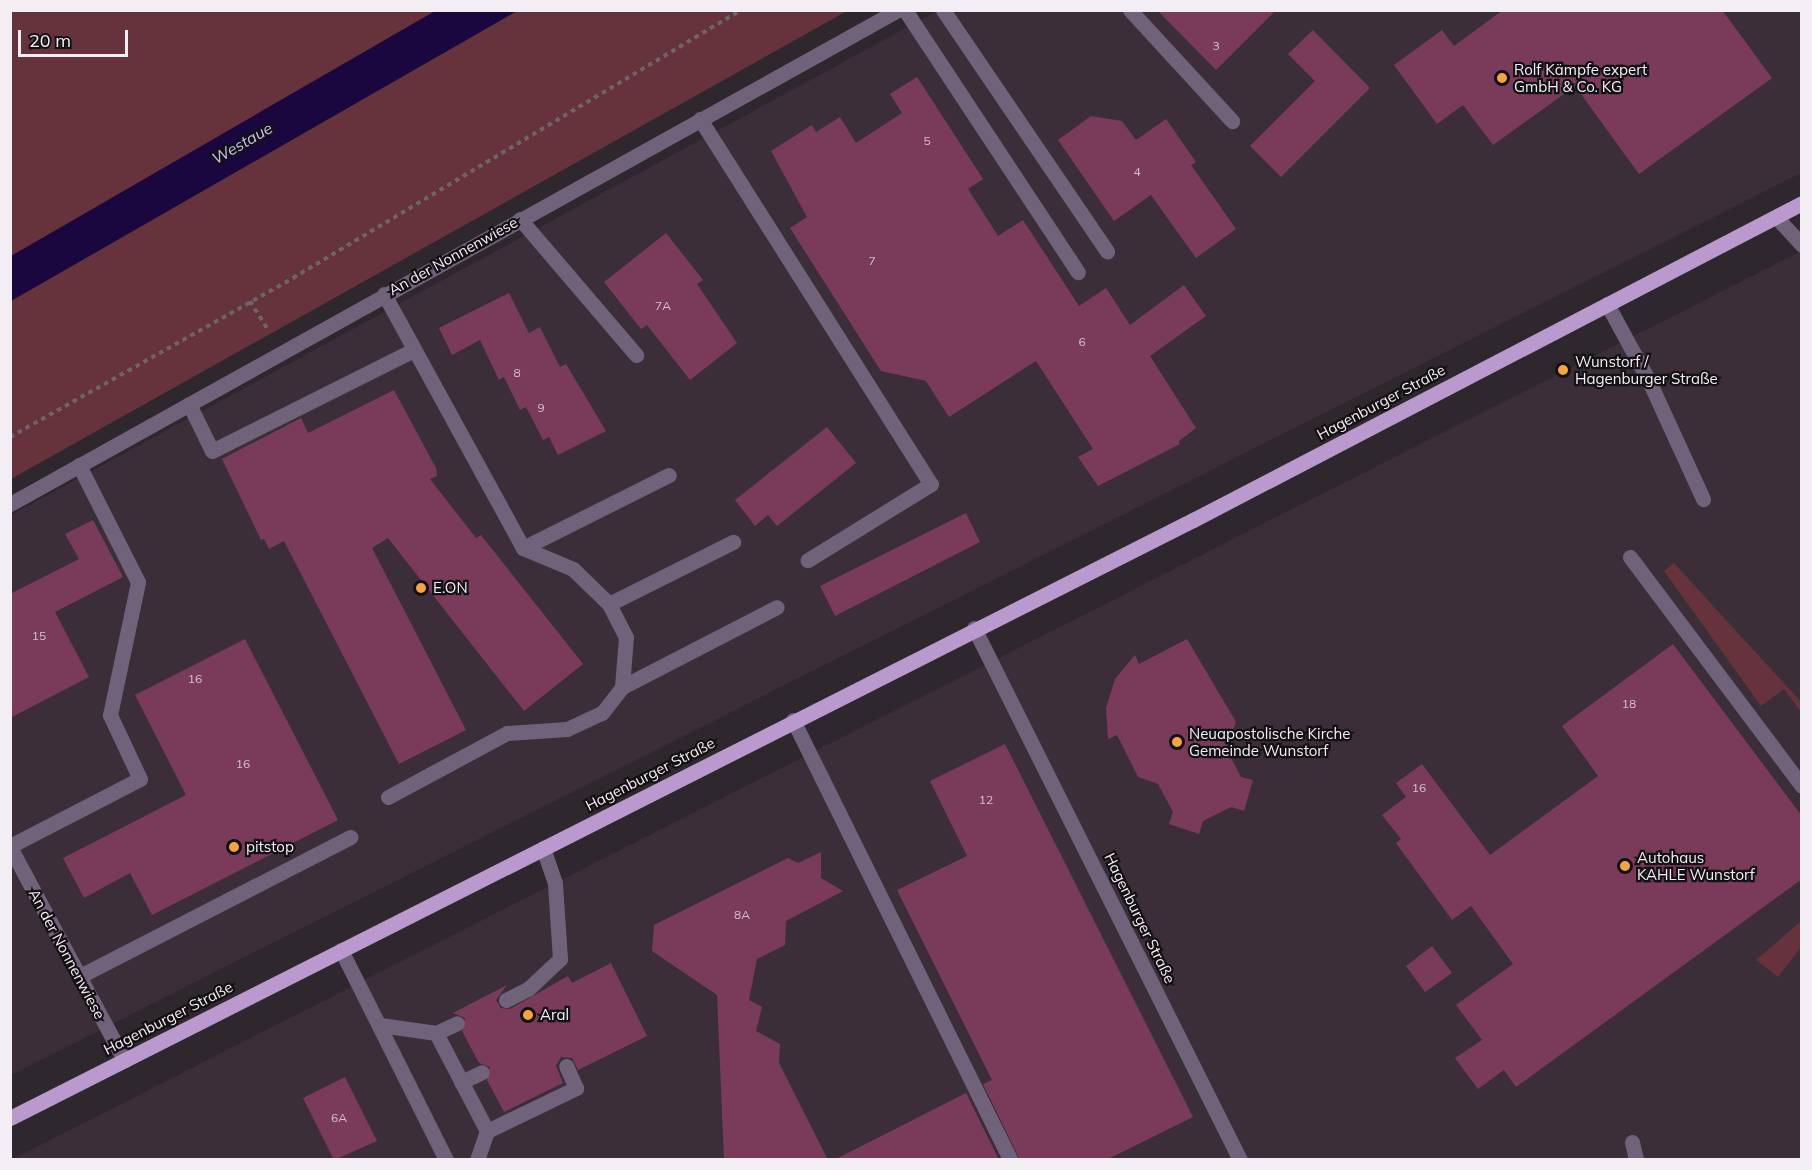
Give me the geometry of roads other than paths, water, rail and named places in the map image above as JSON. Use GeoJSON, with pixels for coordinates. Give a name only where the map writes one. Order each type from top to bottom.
{"type":"FeatureCollection","features":[{"type":"Feature","properties":{"kind":"main road","name":"Hagenburger Straße"},"geometry":{"type":"LineString","coordinates":[[10,1118],[974,628],[1193,520],[1802,203]]}},
{"type":"Feature","properties":{"kind":"street","name":"An der Nonnenwiese"},"geometry":{"type":"LineString","coordinates":[[10,504],[898,10]]}},
{"type":"Feature","properties":{"kind":"street"},"geometry":{"type":"LineString","coordinates":[[905,10],[1078,272]]}},
{"type":"Feature","properties":{"kind":"street"},"geometry":{"type":"LineString","coordinates":[[943,10],[1107,251]]}},
{"type":"Feature","properties":{"kind":"street"},"geometry":{"type":"LineString","coordinates":[[1130,10],[1232,121]]}},
{"type":"Feature","properties":{"kind":"street"},"geometry":{"type":"LineString","coordinates":[[700,119],[931,484],[808,560]]}},
{"type":"Feature","properties":{"kind":"street"},"geometry":{"type":"LineString","coordinates":[[1776,217],[1802,245]]}},
{"type":"Feature","properties":{"kind":"street"},"geometry":{"type":"LineString","coordinates":[[520,219],[636,355]]}},
{"type":"Feature","properties":{"kind":"street"},"geometry":{"type":"LineString","coordinates":[[384,294],[523,548],[573,569],[609,604],[626,637],[622,687]]}},
{"type":"Feature","properties":{"kind":"street"},"geometry":{"type":"LineString","coordinates":[[1607,304],[1649,381],[1703,499]]}},
{"type":"Feature","properties":{"kind":"street"},"geometry":{"type":"LineString","coordinates":[[189,404],[212,451],[414,350]]}},
{"type":"Feature","properties":{"kind":"street"},"geometry":{"type":"LineString","coordinates":[[10,846],[140,779],[110,715],[138,582],[79,465]]}},
{"type":"Feature","properties":{"kind":"street"},"geometry":{"type":"LineString","coordinates":[[523,548],[669,475]]}},
{"type":"Feature","properties":{"kind":"street"},"geometry":{"type":"LineString","coordinates":[[609,604],[733,542]]}},
{"type":"Feature","properties":{"kind":"street"},"geometry":{"type":"LineString","coordinates":[[1630,557],[1802,786]]}},
{"type":"Feature","properties":{"kind":"street"},"geometry":{"type":"LineString","coordinates":[[388,797],[507,734],[576,725],[602,712],[622,687],[777,607]]}},
{"type":"Feature","properties":{"kind":"street","name":"Hagenburger Straße"},"geometry":{"type":"LineString","coordinates":[[974,628],[1240,1160]]}},
{"type":"Feature","properties":{"kind":"street"},"geometry":{"type":"LineString","coordinates":[[793,720],[1010,1160]]}},
{"type":"Feature","properties":{"kind":"street"},"geometry":{"type":"LineString","coordinates":[[80,976],[350,837]]}},
{"type":"Feature","properties":{"kind":"street","name":"An der Nonnenwiese"},"geometry":{"type":"LineString","coordinates":[[10,846],[124,1060]]}},
{"type":"Feature","properties":{"kind":"street"},"geometry":{"type":"LineString","coordinates":[[506,1000],[530,992],[560,959],[555,884],[543,848]]}},
{"type":"Feature","properties":{"kind":"street"},"geometry":{"type":"LineString","coordinates":[[341,950],[446,1160]]}},
{"type":"Feature","properties":{"kind":"street"},"geometry":{"type":"LineString","coordinates":[[380,1025],[436,1034],[457,1023]]}},
{"type":"Feature","properties":{"kind":"street"},"geometry":{"type":"LineString","coordinates":[[436,1034],[487,1131]]}},
{"type":"Feature","properties":{"kind":"street"},"geometry":{"type":"LineString","coordinates":[[477,1160],[487,1131],[576,1088],[566,1066]]}},
{"type":"Feature","properties":{"kind":"street"},"geometry":{"type":"LineString","coordinates":[[461,1082],[482,1072]]}},
{"type":"Feature","properties":{"kind":"street"},"geometry":{"type":"LineString","coordinates":[[1632,1142],[1636,1160]]}},
{"type":"Feature","properties":{"kind":"water","name":"Westaue"},"geometry":{"type":"Polygon","coordinates":[[[435,11],[517,11],[11,301],[11,256],[435,11]]]}},
{"type":"Feature","properties":{"kind":"place","name":"Rolf Kämpfe expert GmbH & Co. KG"},"geometry":{"type":"Point","coordinates":[1502,78]}},
{"type":"Feature","properties":{"kind":"place","name":"Wunstorf / Hagenburger Straße"},"geometry":{"type":"Point","coordinates":[1563,370]}},
{"type":"Feature","properties":{"kind":"place","name":"E.ON"},"geometry":{"type":"Point","coordinates":[421,588]}},
{"type":"Feature","properties":{"kind":"place","name":"Neuapostolische Kirche Gemeinde Wunstorf"},"geometry":{"type":"Point","coordinates":[1177,742]}},
{"type":"Feature","properties":{"kind":"place","name":"pitstop"},"geometry":{"type":"Point","coordinates":[234,847]}},
{"type":"Feature","properties":{"kind":"place","name":"Autohaus KAHLE Wunstorf"},"geometry":{"type":"Point","coordinates":[1625,866]}},
{"type":"Feature","properties":{"kind":"place","name":"Aral"},"geometry":{"type":"Point","coordinates":[528,1015]}}]}
